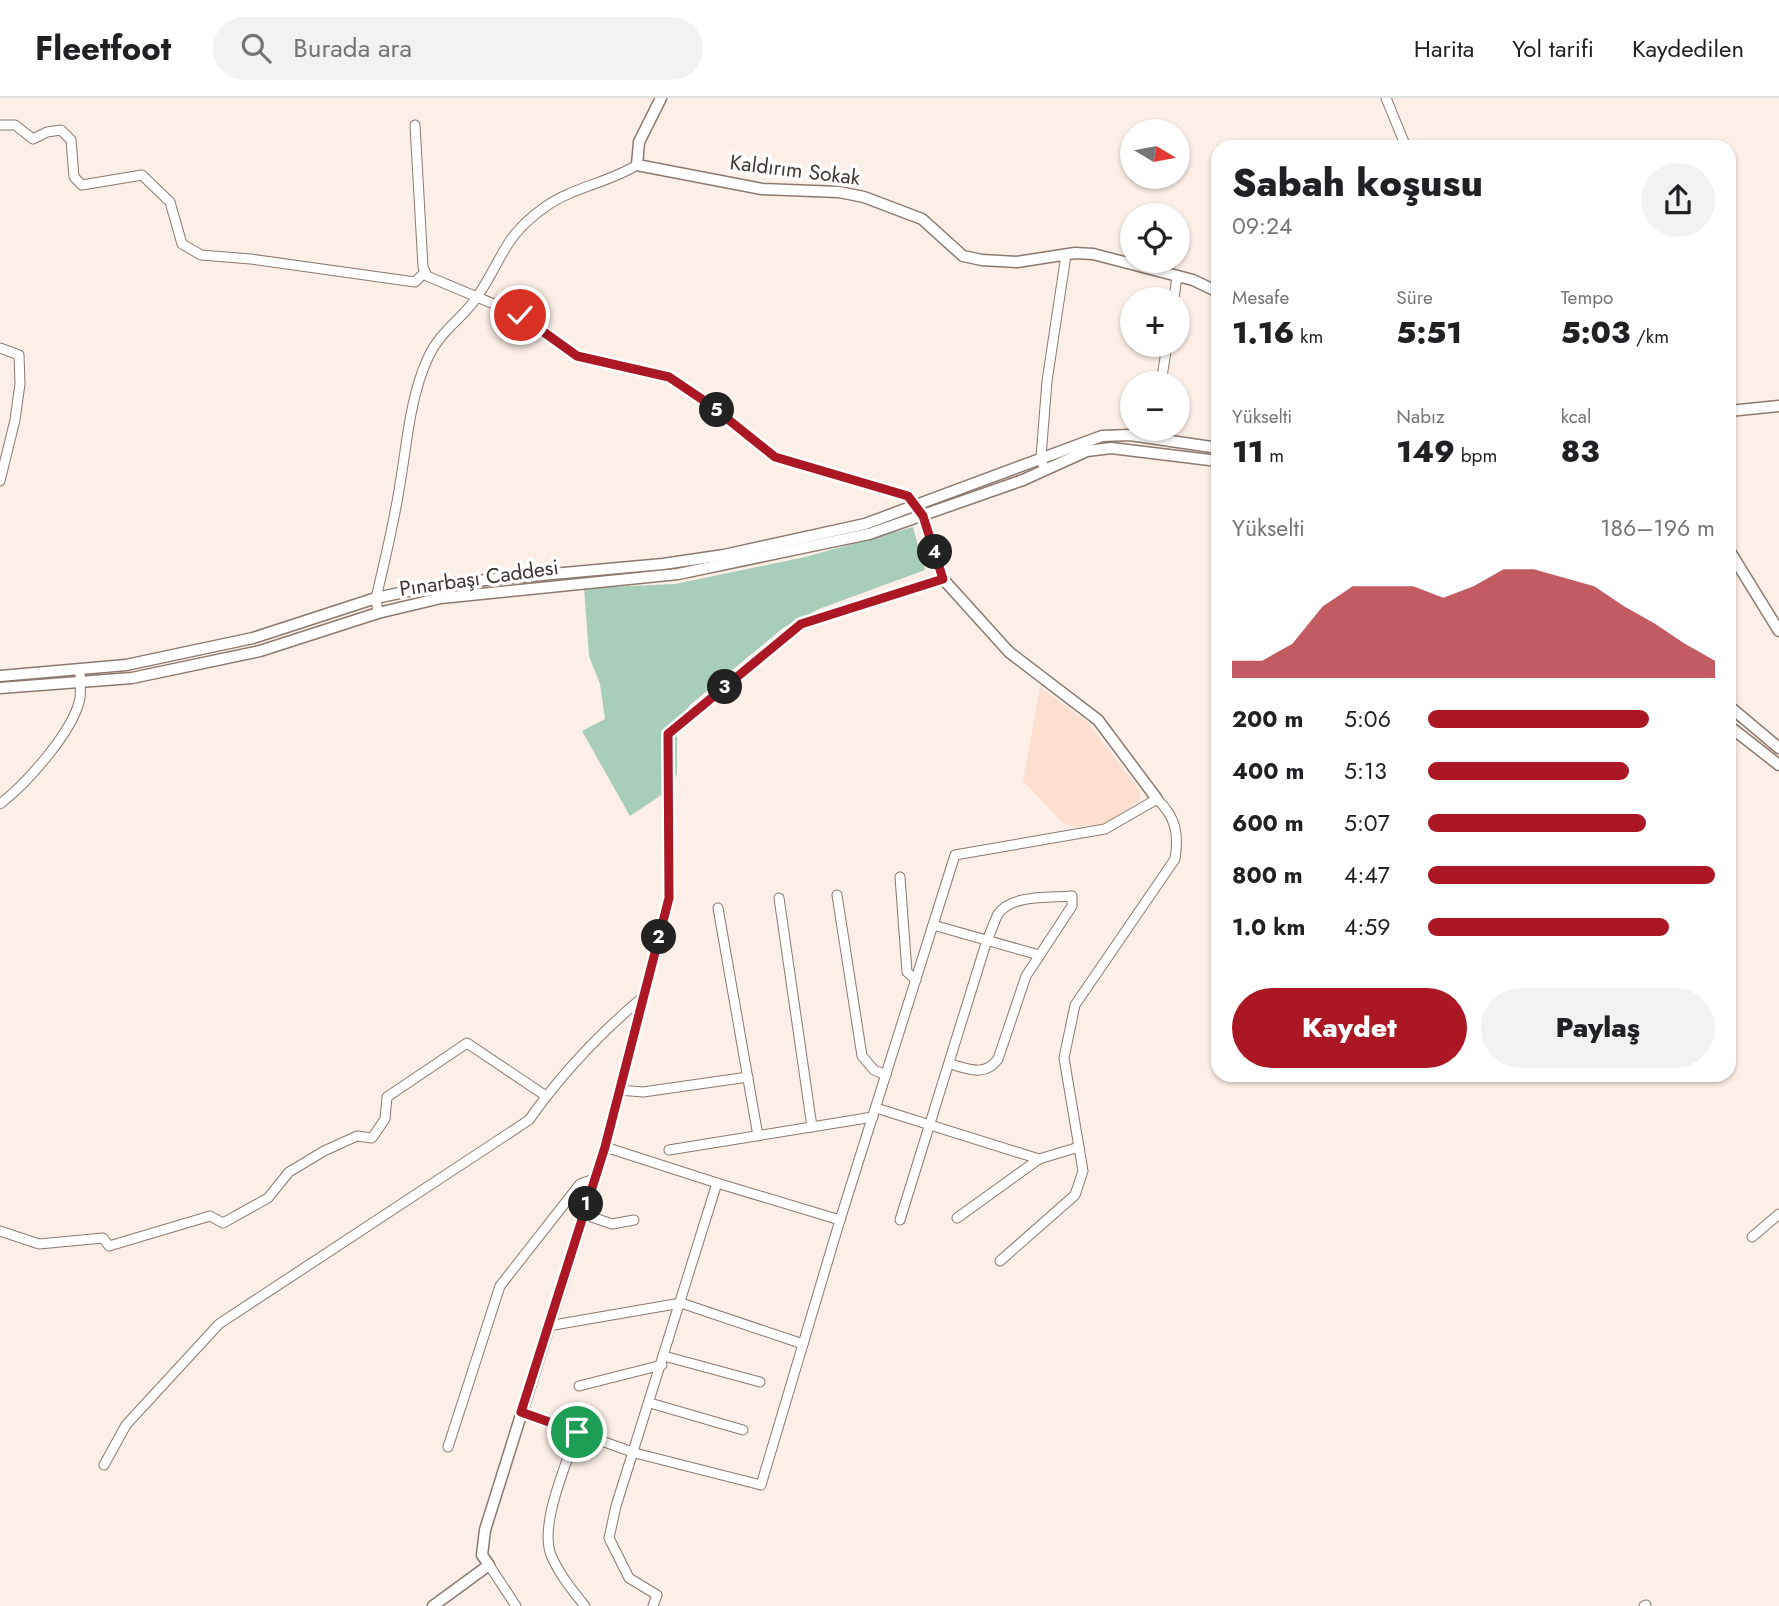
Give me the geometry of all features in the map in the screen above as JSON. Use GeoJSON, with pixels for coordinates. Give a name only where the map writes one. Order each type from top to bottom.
{"type":"FeatureCollection","features":[{"type":"Feature","properties":{"kind":"street"},"geometry":{"type":"LineString","coordinates":[[378,613],[376,598],[396,509],[412,411],[423,371],[443,332],[478,297],[503,248],[537,214],[558,199],[637,165],[639,142],[661,98]]}},
{"type":"Feature","properties":{"kind":"street"},"geometry":{"type":"LineString","coordinates":[[1386,98],[1403,140]]}},
{"type":"Feature","properties":{"kind":"street"},"geometry":{"type":"LineString","coordinates":[[0,125],[15,125],[33,139],[47,132],[61,130],[71,140],[74,177],[82,185],[142,176],[170,202],[182,244],[201,255],[251,259],[415,282],[424,273],[415,125]]}},
{"type":"Feature","properties":{"kind":"street","name":"Kaldırım Sokak"},"geometry":{"type":"LineString","coordinates":[[637,165],[762,189],[839,192],[864,197],[922,219],[963,256],[1017,262],[1093,254],[1193,280],[1211,289]]}},
{"type":"Feature","properties":{"kind":"street"},"geometry":{"type":"LineString","coordinates":[[1045,470],[1041,457],[1047,381],[1066,255]]}},
{"type":"Feature","properties":{"kind":"street"},"geometry":{"type":"LineString","coordinates":[[424,273],[520,315],[577,356],[669,377],[709,404],[775,457],[908,496],[921,511],[943,579],[1009,652],[1098,720],[1157,799],[1171,812],[1178,839],[1175,859],[1075,1005],[1068,1031],[1064,1058],[1083,1171],[1075,1195],[1000,1261]]}},
{"type":"Feature","properties":{"kind":"street"},"geometry":{"type":"LineString","coordinates":[[1176,287],[1177,276]]}},
{"type":"Feature","properties":{"kind":"street"},"geometry":{"type":"LineString","coordinates":[[0,348],[19,355],[20,384],[0,481]]}},
{"type":"Feature","properties":{"kind":"street"},"geometry":{"type":"LineString","coordinates":[[1736,410],[1779,406]]}},
{"type":"Feature","properties":{"kind":"street"},"geometry":{"type":"LineString","coordinates":[[921,511],[1041,457],[1102,436],[1120,435]]}},
{"type":"Feature","properties":{"kind":"street"},"geometry":{"type":"LineString","coordinates":[[1190,441],[1211,445]]}},
{"type":"Feature","properties":{"kind":"street"},"geometry":{"type":"LineString","coordinates":[[0,676],[126,666],[253,638],[376,598],[452,582],[663,564],[724,555],[921,511],[1045,470],[1087,451],[1111,448],[1211,460]]}},
{"type":"Feature","properties":{"kind":"street","name":"Pınarbaşı Caddesi"},"geometry":{"type":"LineString","coordinates":[[0,688],[132,678],[260,651],[378,613],[441,598],[678,574],[869,534],[921,511]]}},
{"type":"Feature","properties":{"kind":"street"},"geometry":{"type":"LineString","coordinates":[[1736,561],[1779,631]]}},
{"type":"Feature","properties":{"kind":"street"},"geometry":{"type":"LineString","coordinates":[[516,1606],[482,1555],[485,1530],[605,1147],[669,898],[668,734],[801,624],[943,579]]}},
{"type":"Feature","properties":{"kind":"street"},"geometry":{"type":"LineString","coordinates":[[0,804],[27,781],[48,755],[80,700],[80,671]]}},
{"type":"Feature","properties":{"kind":"street"},"geometry":{"type":"LineString","coordinates":[[1736,712],[1779,748]]}},
{"type":"Feature","properties":{"kind":"street"},"geometry":{"type":"LineString","coordinates":[[1736,731],[1779,765]]}},
{"type":"Feature","properties":{"kind":"street"},"geometry":{"type":"LineString","coordinates":[[521,1412],[635,1453],[761,1485],[840,1220],[955,855],[1105,829],[1157,799]]}},
{"type":"Feature","properties":{"kind":"street"},"geometry":{"type":"LineString","coordinates":[[900,877],[907,972],[916,980]]}},
{"type":"Feature","properties":{"kind":"street"},"geometry":{"type":"LineString","coordinates":[[837,895],[862,1056],[874,1070],[886,1075]]}},
{"type":"Feature","properties":{"kind":"street"},"geometry":{"type":"LineString","coordinates":[[900,1220],[932,1126],[950,1064],[988,940],[999,913],[1006,907],[1027,899],[1072,896],[1072,906],[1026,976],[998,1059],[992,1068],[979,1072],[950,1064]]}},
{"type":"Feature","properties":{"kind":"street"},"geometry":{"type":"LineString","coordinates":[[779,898],[812,1127]]}},
{"type":"Feature","properties":{"kind":"street"},"geometry":{"type":"LineString","coordinates":[[718,908],[758,1136]]}},
{"type":"Feature","properties":{"kind":"street"},"geometry":{"type":"LineString","coordinates":[[933,925],[1039,955]]}},
{"type":"Feature","properties":{"kind":"street"},"geometry":{"type":"LineString","coordinates":[[104,1465],[126,1425],[219,1324],[529,1120],[546,1096],[604,1030],[643,997]]}},
{"type":"Feature","properties":{"kind":"street"},"geometry":{"type":"LineString","coordinates":[[0,1231],[39,1244],[103,1238],[109,1246],[210,1216],[223,1223],[268,1198],[289,1172],[324,1151],[357,1136],[372,1138],[385,1119],[387,1097],[467,1043],[546,1096]]}},
{"type":"Feature","properties":{"kind":"street"},"geometry":{"type":"LineString","coordinates":[[619,1090],[643,1092],[748,1077]]}},
{"type":"Feature","properties":{"kind":"street"},"geometry":{"type":"LineString","coordinates":[[669,1150],[812,1127],[874,1112],[932,1126],[1039,1159]]}},
{"type":"Feature","properties":{"kind":"street"},"geometry":{"type":"LineString","coordinates":[[605,1147],[840,1220]]}},
{"type":"Feature","properties":{"kind":"street"},"geometry":{"type":"LineString","coordinates":[[957,1218],[1039,1159],[1079,1147]]}},
{"type":"Feature","properties":{"kind":"street"},"geometry":{"type":"LineString","coordinates":[[448,1447],[500,1286],[580,1184],[594,1179]]}},
{"type":"Feature","properties":{"kind":"street"},"geometry":{"type":"LineString","coordinates":[[653,1606],[657,1595],[629,1578],[609,1538],[616,1506],[635,1453],[717,1183]]}},
{"type":"Feature","properties":{"kind":"street"},"geometry":{"type":"LineString","coordinates":[[583,1214],[612,1224],[634,1220]]}},
{"type":"Feature","properties":{"kind":"street"},"geometry":{"type":"LineString","coordinates":[[1752,1237],[1779,1214]]}},
{"type":"Feature","properties":{"kind":"street"},"geometry":{"type":"LineString","coordinates":[[548,1326],[681,1303],[803,1344]]}},
{"type":"Feature","properties":{"kind":"street"},"geometry":{"type":"LineString","coordinates":[[579,1386],[663,1360],[760,1382]]}},
{"type":"Feature","properties":{"kind":"street"},"geometry":{"type":"LineString","coordinates":[[650,1404],[743,1430]]}},
{"type":"Feature","properties":{"kind":"street"},"geometry":{"type":"LineString","coordinates":[[577,1432],[555,1499],[548,1543],[567,1583],[585,1606]]}},
{"type":"Feature","properties":{"kind":"street"},"geometry":{"type":"LineString","coordinates":[[433,1606],[489,1565]]}},
{"type":"Feature","properties":{"kind":"shaded area"},"geometry":{"type":"Polygon","coordinates":[[[1040,687],[1087,722],[1140,791],[1140,800],[1107,823],[1075,827],[1063,823],[1023,781],[1040,687]]]}},
{"type":"Feature","properties":{"kind":"green space"},"geometry":{"type":"Polygon","coordinates":[[[913,527],[925,570],[819,609],[783,628],[690,705],[677,730],[677,774],[669,790],[630,816],[582,731],[605,719],[600,684],[589,656],[584,588],[675,584],[805,557],[913,527]]]}},
{"type":"Feature","properties":{"kind":"route"},"geometry":{"type":"LineString","coordinates":[[520,315],[577,356],[669,377],[709,404],[754,443],[775,457],[908,496],[919,506],[943,579],[801,624],[668,734],[669,898],[605,1147],[521,1412],[577,1432]]}}]}
